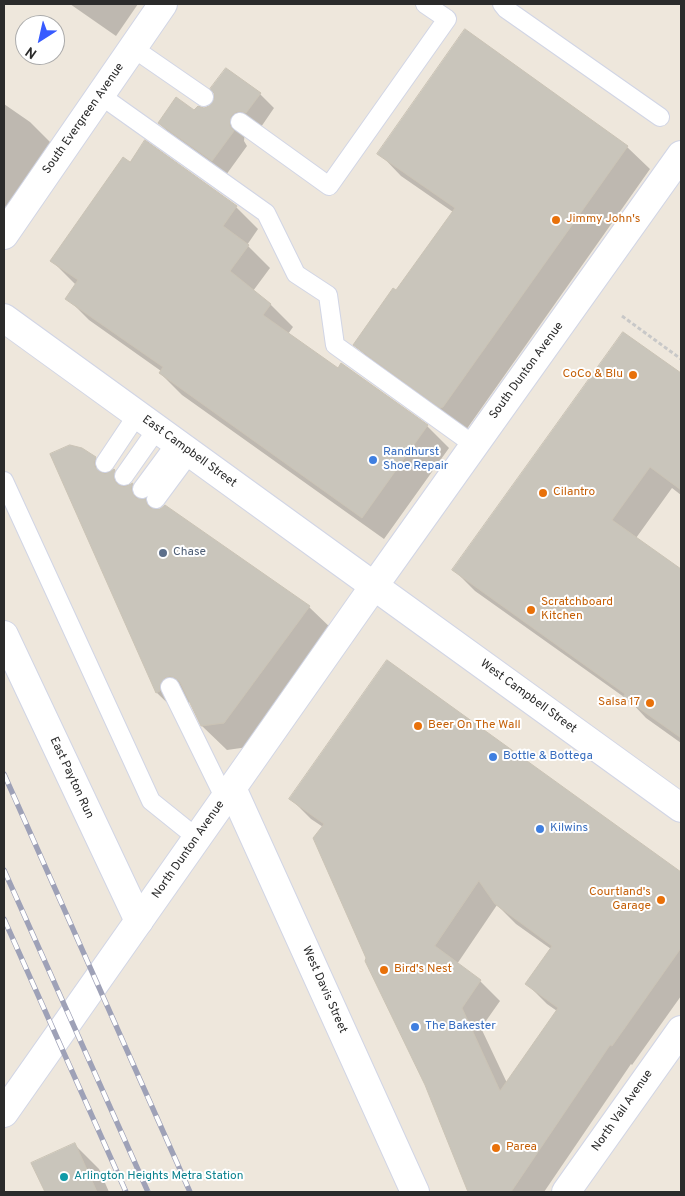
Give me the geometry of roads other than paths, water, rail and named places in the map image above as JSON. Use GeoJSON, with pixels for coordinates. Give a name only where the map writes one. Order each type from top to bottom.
{"type":"FeatureCollection","features":[{"type":"Feature","properties":{"kind":"street","name":"South Evergreen Avenue"},"geometry":{"type":"LineString","coordinates":[[4,235],[163,4]]}},
{"type":"Feature","properties":{"kind":"street","name":"South Dunton Avenue"},"geometry":{"type":"LineString","coordinates":[[374,586],[680,161]]}},
{"type":"Feature","properties":{"kind":"street","name":"East Campbell Street"},"geometry":{"type":"LineString","coordinates":[[4,318],[374,586]]}},
{"type":"Feature","properties":{"kind":"street","name":"North Dunton Avenue"},"geometry":{"type":"LineString","coordinates":[[4,1113],[374,586]]}},
{"type":"Feature","properties":{"kind":"street","name":"West Campbell Street"},"geometry":{"type":"LineString","coordinates":[[374,586],[681,808]]}},
{"type":"Feature","properties":{"kind":"street","name":"East Payton Run"},"geometry":{"type":"LineString","coordinates":[[4,636],[139,922]]}},
{"type":"Feature","properties":{"kind":"street","name":"West Davis Street"},"geometry":{"type":"LineString","coordinates":[[229,794],[415,1192]]}},
{"type":"Feature","properties":{"kind":"street","name":"North Vail Avenue"},"geometry":{"type":"LineString","coordinates":[[566,1192],[681,1030]]}},
{"type":"Feature","properties":{"kind":"lane"},"geometry":{"type":"LineString","coordinates":[[240,122],[329,186],[447,19],[425,4]]}},
{"type":"Feature","properties":{"kind":"lane"},"geometry":{"type":"LineString","coordinates":[[502,4],[506,9],[660,117]]}},
{"type":"Feature","properties":{"kind":"lane"},"geometry":{"type":"LineString","coordinates":[[133,48],[204,98]]}},
{"type":"Feature","properties":{"kind":"lane"},"geometry":{"type":"LineString","coordinates":[[100,95],[266,213],[296,274],[328,295],[335,345],[474,445]]}},
{"type":"Feature","properties":{"kind":"lane"},"geometry":{"type":"LineString","coordinates":[[105,463],[165,435]]}},
{"type":"Feature","properties":{"kind":"lane"},"geometry":{"type":"LineString","coordinates":[[124,476],[165,435]]}},
{"type":"Feature","properties":{"kind":"lane"},"geometry":{"type":"LineString","coordinates":[[142,489],[165,435]]}},
{"type":"Feature","properties":{"kind":"lane"},"geometry":{"type":"LineString","coordinates":[[156,499],[165,435]]}},
{"type":"Feature","properties":{"kind":"lane"},"geometry":{"type":"LineString","coordinates":[[4,481],[151,801],[197,838]]}},
{"type":"Feature","properties":{"kind":"lane"},"geometry":{"type":"LineString","coordinates":[[170,687],[229,794]]}},
{"type":"Feature","properties":{"kind":"railway"},"geometry":{"type":"LineString","coordinates":[[4,774],[190,1192]]}},
{"type":"Feature","properties":{"kind":"railway"},"geometry":{"type":"LineString","coordinates":[[4,870],[148,1192]]}},
{"type":"Feature","properties":{"kind":"railway"},"geometry":{"type":"LineString","coordinates":[[4,919],[126,1192]]}},
{"type":"Feature","properties":{"kind":"place","name":"Jimmy John's"},"geometry":{"type":"Point","coordinates":[556,220]}},
{"type":"Feature","properties":{"kind":"place","name":"CoCo & Blu"},"geometry":{"type":"Point","coordinates":[633,375]}},
{"type":"Feature","properties":{"kind":"place","name":"Randhurst Shoe Repair"},"geometry":{"type":"Point","coordinates":[373,460]}},
{"type":"Feature","properties":{"kind":"place","name":"Cilantro"},"geometry":{"type":"Point","coordinates":[543,493]}},
{"type":"Feature","properties":{"kind":"place","name":"Chase"},"geometry":{"type":"Point","coordinates":[163,553]}},
{"type":"Feature","properties":{"kind":"place","name":"Scratchboard Kitchen"},"geometry":{"type":"Point","coordinates":[531,610]}},
{"type":"Feature","properties":{"kind":"place","name":"Salsa 17"},"geometry":{"type":"Point","coordinates":[650,703]}},
{"type":"Feature","properties":{"kind":"place","name":"Beer On The Wall"},"geometry":{"type":"Point","coordinates":[418,726]}},
{"type":"Feature","properties":{"kind":"place","name":"Bottle & Bottega"},"geometry":{"type":"Point","coordinates":[493,757]}},
{"type":"Feature","properties":{"kind":"place","name":"Kilwins"},"geometry":{"type":"Point","coordinates":[540,829]}},
{"type":"Feature","properties":{"kind":"place","name":"Courtland's Garage"},"geometry":{"type":"Point","coordinates":[661,900]}},
{"type":"Feature","properties":{"kind":"place","name":"Bird's Nest"},"geometry":{"type":"Point","coordinates":[384,970]}},
{"type":"Feature","properties":{"kind":"place","name":"The Bakester"},"geometry":{"type":"Point","coordinates":[415,1027]}},
{"type":"Feature","properties":{"kind":"place","name":"Parea"},"geometry":{"type":"Point","coordinates":[496,1148]}},
{"type":"Feature","properties":{"kind":"place","name":"Arlington Heights Metra Station"},"geometry":{"type":"Point","coordinates":[64,1177]}}]}
